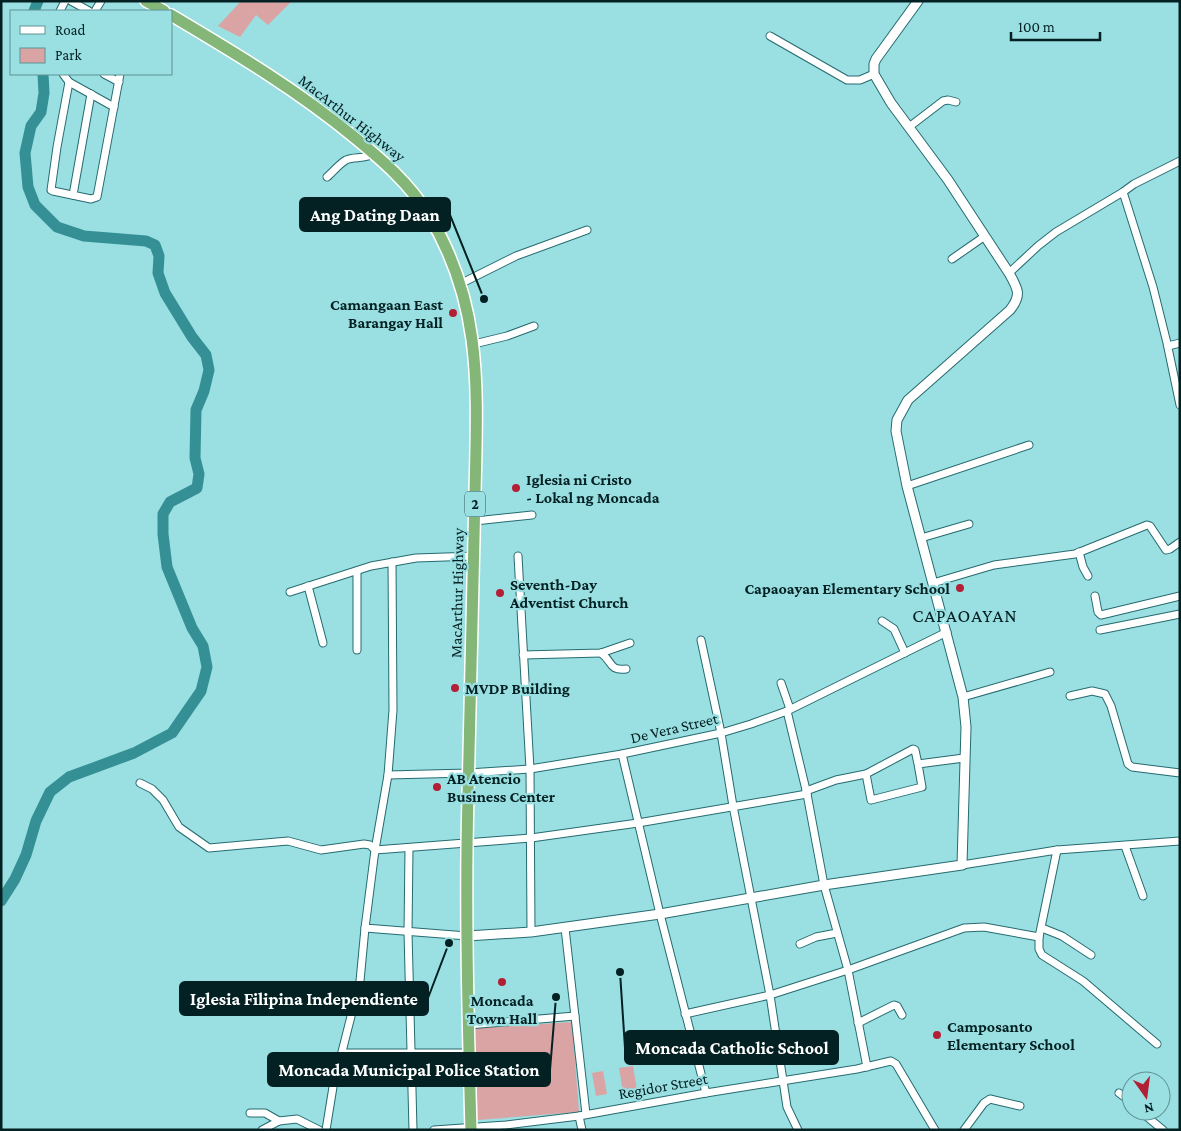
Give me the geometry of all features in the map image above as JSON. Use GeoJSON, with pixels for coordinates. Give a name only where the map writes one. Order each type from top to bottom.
{"type":"FeatureCollection","features":[{"type":"Feature","properties":{"kind":"highway"},"geometry":{"type":"LineString","coordinates":[[146,1],[162,10]]}},
{"type":"Feature","properties":{"kind":"highway","name":"MacArthur Highway"},"geometry":{"type":"LineString","coordinates":[[172,16],[254,64],[326,114],[374,153],[400,178],[422,204],[445,243],[469,314],[474,344],[477,396],[475,556],[467,844],[468,1024],[471,1129]]}},
{"type":"Feature","properties":{"kind":"street"},"geometry":{"type":"LineString","coordinates":[[72,1],[86,10]]}},
{"type":"Feature","properties":{"kind":"street"},"geometry":{"type":"LineString","coordinates":[[918,1],[876,59],[874,74],[891,103],[948,180],[1010,273],[1018,289],[1015,304],[908,400],[896,424],[907,486],[963,698],[966,727],[962,865]]}},
{"type":"Feature","properties":{"kind":"street"},"geometry":{"type":"LineString","coordinates":[[770,36],[847,80],[860,80],[874,74]]}},
{"type":"Feature","properties":{"kind":"street"},"geometry":{"type":"LineString","coordinates":[[64,75],[69,82],[114,107]]}},
{"type":"Feature","properties":{"kind":"street"},"geometry":{"type":"LineString","coordinates":[[106,75],[118,82]]}},
{"type":"Feature","properties":{"kind":"street"},"geometry":{"type":"LineString","coordinates":[[69,82],[50,187],[53,191],[91,199],[97,197],[120,75]]}},
{"type":"Feature","properties":{"kind":"street"},"geometry":{"type":"LineString","coordinates":[[73,196],[91,94]]}},
{"type":"Feature","properties":{"kind":"street"},"geometry":{"type":"LineString","coordinates":[[909,127],[943,101],[956,102]]}},
{"type":"Feature","properties":{"kind":"street"},"geometry":{"type":"LineString","coordinates":[[327,177],[344,161],[352,158],[364,158],[374,153]]}},
{"type":"Feature","properties":{"kind":"street"},"geometry":{"type":"LineString","coordinates":[[1010,273],[1038,246],[1056,232],[1142,180],[1180,162]]}},
{"type":"Feature","properties":{"kind":"street"},"geometry":{"type":"LineString","coordinates":[[1123,192],[1153,287],[1180,405]]}},
{"type":"Feature","properties":{"kind":"street"},"geometry":{"type":"LineString","coordinates":[[460,284],[516,256],[587,230]]}},
{"type":"Feature","properties":{"kind":"street"},"geometry":{"type":"LineString","coordinates":[[952,259],[985,236]]}},
{"type":"Feature","properties":{"kind":"street"},"geometry":{"type":"LineString","coordinates":[[474,344],[507,336],[534,326]]}},
{"type":"Feature","properties":{"kind":"street"},"geometry":{"type":"LineString","coordinates":[[1168,346],[1180,343]]}},
{"type":"Feature","properties":{"kind":"street"},"geometry":{"type":"LineString","coordinates":[[907,486],[1029,445]]}},
{"type":"Feature","properties":{"kind":"street"},"geometry":{"type":"LineString","coordinates":[[475,521],[532,515]]}},
{"type":"Feature","properties":{"kind":"street"},"geometry":{"type":"LineString","coordinates":[[921,538],[969,524]]}},
{"type":"Feature","properties":{"kind":"street"},"geometry":{"type":"LineString","coordinates":[[933,583],[994,565],[1079,552],[1148,525],[1166,550],[1180,542]]}},
{"type":"Feature","properties":{"kind":"street"},"geometry":{"type":"LineString","coordinates":[[1079,552],[1082,567],[1088,576]]}},
{"type":"Feature","properties":{"kind":"street"},"geometry":{"type":"LineString","coordinates":[[290,592],[392,562],[416,558],[475,556]]}},
{"type":"Feature","properties":{"kind":"street"},"geometry":{"type":"LineString","coordinates":[[518,556],[530,769],[530,932]]}},
{"type":"Feature","properties":{"kind":"street"},"geometry":{"type":"LineString","coordinates":[[326,1130],[333,1087],[360,981],[375,850],[388,775],[393,710],[392,562]]}},
{"type":"Feature","properties":{"kind":"street"},"geometry":{"type":"LineString","coordinates":[[357,650],[358,571]]}},
{"type":"Feature","properties":{"kind":"street"},"geometry":{"type":"LineString","coordinates":[[308,586],[323,643]]}},
{"type":"Feature","properties":{"kind":"street"},"geometry":{"type":"LineString","coordinates":[[1096,596],[1098,612],[1101,615],[1180,596]]}},
{"type":"Feature","properties":{"kind":"street"},"geometry":{"type":"LineString","coordinates":[[1100,630],[1180,614]]}},
{"type":"Feature","properties":{"kind":"street"},"geometry":{"type":"LineString","coordinates":[[882,621],[894,629],[904,653]]}},
{"type":"Feature","properties":{"kind":"street","name":"De Vera Street"},"geometry":{"type":"LineString","coordinates":[[388,775],[530,769],[622,754],[721,732],[751,724],[788,710],[946,632]]}},
{"type":"Feature","properties":{"kind":"street"},"geometry":{"type":"LineString","coordinates":[[701,640],[721,732],[750,898],[770,994],[787,1107],[798,1130]]}},
{"type":"Feature","properties":{"kind":"street"},"geometry":{"type":"LineString","coordinates":[[523,655],[601,653],[630,643]]}},
{"type":"Feature","properties":{"kind":"street"},"geometry":{"type":"LineString","coordinates":[[601,653],[606,656],[612,667],[619,670],[626,669]]}},
{"type":"Feature","properties":{"kind":"street"},"geometry":{"type":"LineString","coordinates":[[963,698],[1050,672]]}},
{"type":"Feature","properties":{"kind":"street"},"geometry":{"type":"LineString","coordinates":[[781,683],[806,792],[824,885],[848,970],[867,1067]]}},
{"type":"Feature","properties":{"kind":"street"},"geometry":{"type":"LineString","coordinates":[[1070,696],[1092,691],[1105,694],[1111,706],[1128,764],[1132,767],[1180,773]]}},
{"type":"Feature","properties":{"kind":"street"},"geometry":{"type":"LineString","coordinates":[[140,783],[152,789],[163,800],[179,827],[210,848],[288,841],[321,850],[364,844],[370,845],[375,850],[410,849],[531,838],[638,823],[733,806],[806,792],[841,779],[866,774],[913,749],[915,750],[922,787],[873,800],[870,798],[866,774]]}},
{"type":"Feature","properties":{"kind":"street"},"geometry":{"type":"LineString","coordinates":[[622,754],[660,914],[706,1092]]}},
{"type":"Feature","properties":{"kind":"street"},"geometry":{"type":"LineString","coordinates":[[918,764],[964,758]]}},
{"type":"Feature","properties":{"kind":"street"},"geometry":{"type":"LineString","coordinates":[[365,928],[467,936],[530,932],[660,914],[824,885],[1057,850],[1180,841]]}},
{"type":"Feature","properties":{"kind":"street"},"geometry":{"type":"LineString","coordinates":[[1125,846],[1143,896]]}},
{"type":"Feature","properties":{"kind":"street"},"geometry":{"type":"LineString","coordinates":[[410,849],[408,932],[413,1130]]}},
{"type":"Feature","properties":{"kind":"street"},"geometry":{"type":"LineString","coordinates":[[1057,850],[1039,937],[1039,949],[1042,955],[1083,981],[1158,1044]]}},
{"type":"Feature","properties":{"kind":"street"},"geometry":{"type":"LineString","coordinates":[[685,1014],[770,994],[848,970],[964,928],[984,927],[1039,937]]}},
{"type":"Feature","properties":{"kind":"street"},"geometry":{"type":"LineString","coordinates":[[565,928],[575,1016],[582,1130]]}},
{"type":"Feature","properties":{"kind":"street"},"geometry":{"type":"LineString","coordinates":[[1042,928],[1062,936],[1091,955]]}},
{"type":"Feature","properties":{"kind":"street"},"geometry":{"type":"LineString","coordinates":[[800,944],[837,933]]}},
{"type":"Feature","properties":{"kind":"street"},"geometry":{"type":"LineString","coordinates":[[858,1023],[894,1005],[902,1015]]}},
{"type":"Feature","properties":{"kind":"street"},"geometry":{"type":"LineString","coordinates":[[468,1024],[575,1016]]}},
{"type":"Feature","properties":{"kind":"street"},"geometry":{"type":"LineString","coordinates":[[342,1053],[469,1053]]}},
{"type":"Feature","properties":{"kind":"street","name":"Regidor Street"},"geometry":{"type":"LineString","coordinates":[[434,1130],[471,1129],[582,1115],[706,1092],[894,1062],[936,1130]]}},
{"type":"Feature","properties":{"kind":"street"},"geometry":{"type":"LineString","coordinates":[[964,1130],[984,1103],[990,1099],[1020,1106]]}},
{"type":"Feature","properties":{"kind":"street"},"geometry":{"type":"LineString","coordinates":[[250,1113],[265,1113],[279,1121]]}},
{"type":"Feature","properties":{"kind":"street"},"geometry":{"type":"LineString","coordinates":[[262,1130],[279,1121],[297,1119],[320,1130]]}},
{"type":"Feature","properties":{"kind":"street"},"geometry":{"type":"LineString","coordinates":[[1152,1121],[1163,1130]]}},
{"type":"Feature","properties":{"kind":"green space"},"geometry":{"type":"Polygon","coordinates":[[[241,1],[292,1],[268,25],[256,15],[240,37],[218,26],[241,1]]]}},
{"type":"Feature","properties":{"kind":"green space"},"geometry":{"type":"Polygon","coordinates":[[[572,1022],[579,1112],[478,1120],[474,1028],[572,1022]]]}},
{"type":"Feature","properties":{"kind":"green space"},"geometry":{"type":"Polygon","coordinates":[[[633,1066],[637,1090],[623,1092],[619,1068],[633,1066]]]}},
{"type":"Feature","properties":{"kind":"green space"},"geometry":{"type":"Polygon","coordinates":[[[603,1071],[607,1094],[596,1096],[592,1073],[603,1071]]]}},
{"type":"Feature","properties":{"kind":"waterway"},"geometry":{"type":"LineString","coordinates":[[34,10],[38,1]]}},
{"type":"Feature","properties":{"kind":"waterway"},"geometry":{"type":"LineString","coordinates":[[1,901],[15,879],[26,855],[36,821],[50,792],[69,777],[134,753],[172,733],[201,691],[207,667],[203,646],[192,628],[167,567],[163,534],[163,514],[170,502],[197,488],[199,474],[195,458],[196,410],[204,391],[209,370],[206,355],[192,337],[165,293],[158,273],[159,256],[155,245],[146,241],[84,236],[57,227],[35,205],[28,187],[25,153],[31,126],[41,112],[44,93],[43,75]]}},
{"type":"Feature","properties":{"kind":"place","name":"Ang Dating Daan"},"geometry":{"type":"Point","coordinates":[484,299]}},
{"type":"Feature","properties":{"kind":"place","name":"Camangaan East Barangay Hall"},"geometry":{"type":"Point","coordinates":[453,313]}},
{"type":"Feature","properties":{"kind":"place","name":"Iglesia ni Cristo - Lokal ng Moncada"},"geometry":{"type":"Point","coordinates":[516,488]}},
{"type":"Feature","properties":{"kind":"place","name":"Capaoayan Elementary School"},"geometry":{"type":"Point","coordinates":[960,588]}},
{"type":"Feature","properties":{"kind":"place","name":"Seventh-Day Adventist Church"},"geometry":{"type":"Point","coordinates":[500,593]}},
{"type":"Feature","properties":{"kind":"place","name":"MVDP Building"},"geometry":{"type":"Point","coordinates":[455,688]}},
{"type":"Feature","properties":{"kind":"place","name":"AB Atencio Business Center"},"geometry":{"type":"Point","coordinates":[437,787]}},
{"type":"Feature","properties":{"kind":"place","name":"Iglesia Filipina Independiente"},"geometry":{"type":"Point","coordinates":[449,943]}},
{"type":"Feature","properties":{"kind":"place","name":"Moncada Catholic School"},"geometry":{"type":"Point","coordinates":[620,972]}},
{"type":"Feature","properties":{"kind":"place","name":"Moncada Town Hall"},"geometry":{"type":"Point","coordinates":[502,982]}},
{"type":"Feature","properties":{"kind":"place","name":"Moncada Municipal Police Station"},"geometry":{"type":"Point","coordinates":[556,997]}},
{"type":"Feature","properties":{"kind":"place","name":"Camposanto Elementary School"},"geometry":{"type":"Point","coordinates":[937,1035]}},
{"type":"Feature","properties":{"kind":"district","name":"CAPAOAYAN"},"geometry":{"type":"Point","coordinates":[965,615]}}]}
